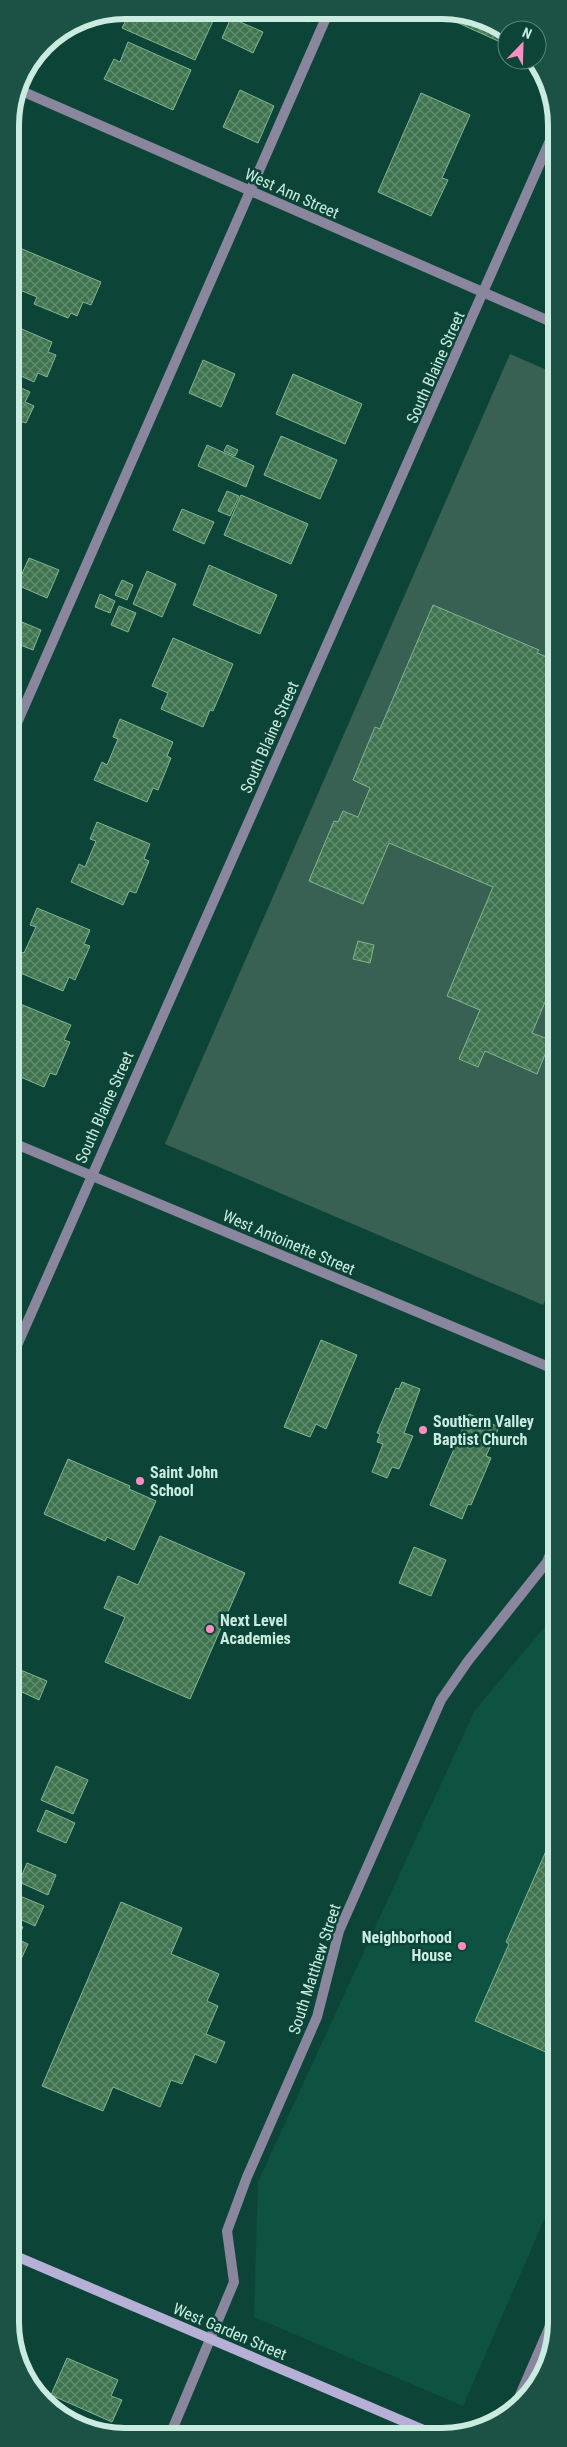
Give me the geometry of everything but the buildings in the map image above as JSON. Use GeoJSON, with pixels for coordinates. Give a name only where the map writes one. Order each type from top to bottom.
{"type":"FeatureCollection","features":[{"type":"Feature","properties":{"kind":"main road","name":"West Garden Street"},"geometry":{"type":"LineString","coordinates":[[19,2257],[419,2428]]}},
{"type":"Feature","properties":{"kind":"street"},"geometry":{"type":"LineString","coordinates":[[19,718],[325,19]]}},
{"type":"Feature","properties":{"kind":"street","name":"West Ann Street"},"geometry":{"type":"LineString","coordinates":[[24,91],[548,321]]}},
{"type":"Feature","properties":{"kind":"street","name":"South Blaine Street"},"geometry":{"type":"LineString","coordinates":[[19,1340],[90,1175],[484,294],[548,146]]}},
{"type":"Feature","properties":{"kind":"street","name":"West Antoinette Street"},"geometry":{"type":"LineString","coordinates":[[19,1145],[548,1367]]}},
{"type":"Feature","properties":{"kind":"street","name":"South Matthew Street"},"geometry":{"type":"LineString","coordinates":[[173,2428],[212,2339],[234,2282],[227,2231],[247,2177],[317,2017],[339,1931],[440,1700],[548,1560]]}},
{"type":"Feature","properties":{"kind":"street"},"geometry":{"type":"LineString","coordinates":[[521,2393],[548,2332]]}},
{"type":"Feature","properties":{"kind":"shaded area"},"geometry":{"type":"Polygon","coordinates":[[[510,354],[548,371],[548,1293],[543,1305],[165,1144],[510,354]]]}},
{"type":"Feature","properties":{"kind":"shaded area","name":"Neighborhood House"},"geometry":{"type":"Polygon","coordinates":[[[548,1623],[548,2211],[463,2406],[254,2317],[258,2182],[475,1710],[548,1623]]]}},
{"type":"Feature","properties":{"kind":"place","name":"Southern Valley Baptist Church"},"geometry":{"type":"Point","coordinates":[423,1430]}},
{"type":"Feature","properties":{"kind":"place","name":"Saint John School"},"geometry":{"type":"Point","coordinates":[140,1481]}},
{"type":"Feature","properties":{"kind":"place","name":"Next Level Academies"},"geometry":{"type":"Point","coordinates":[210,1629]}},
{"type":"Feature","properties":{"kind":"place","name":"Neighborhood House"},"geometry":{"type":"Point","coordinates":[462,1946]}}]}
